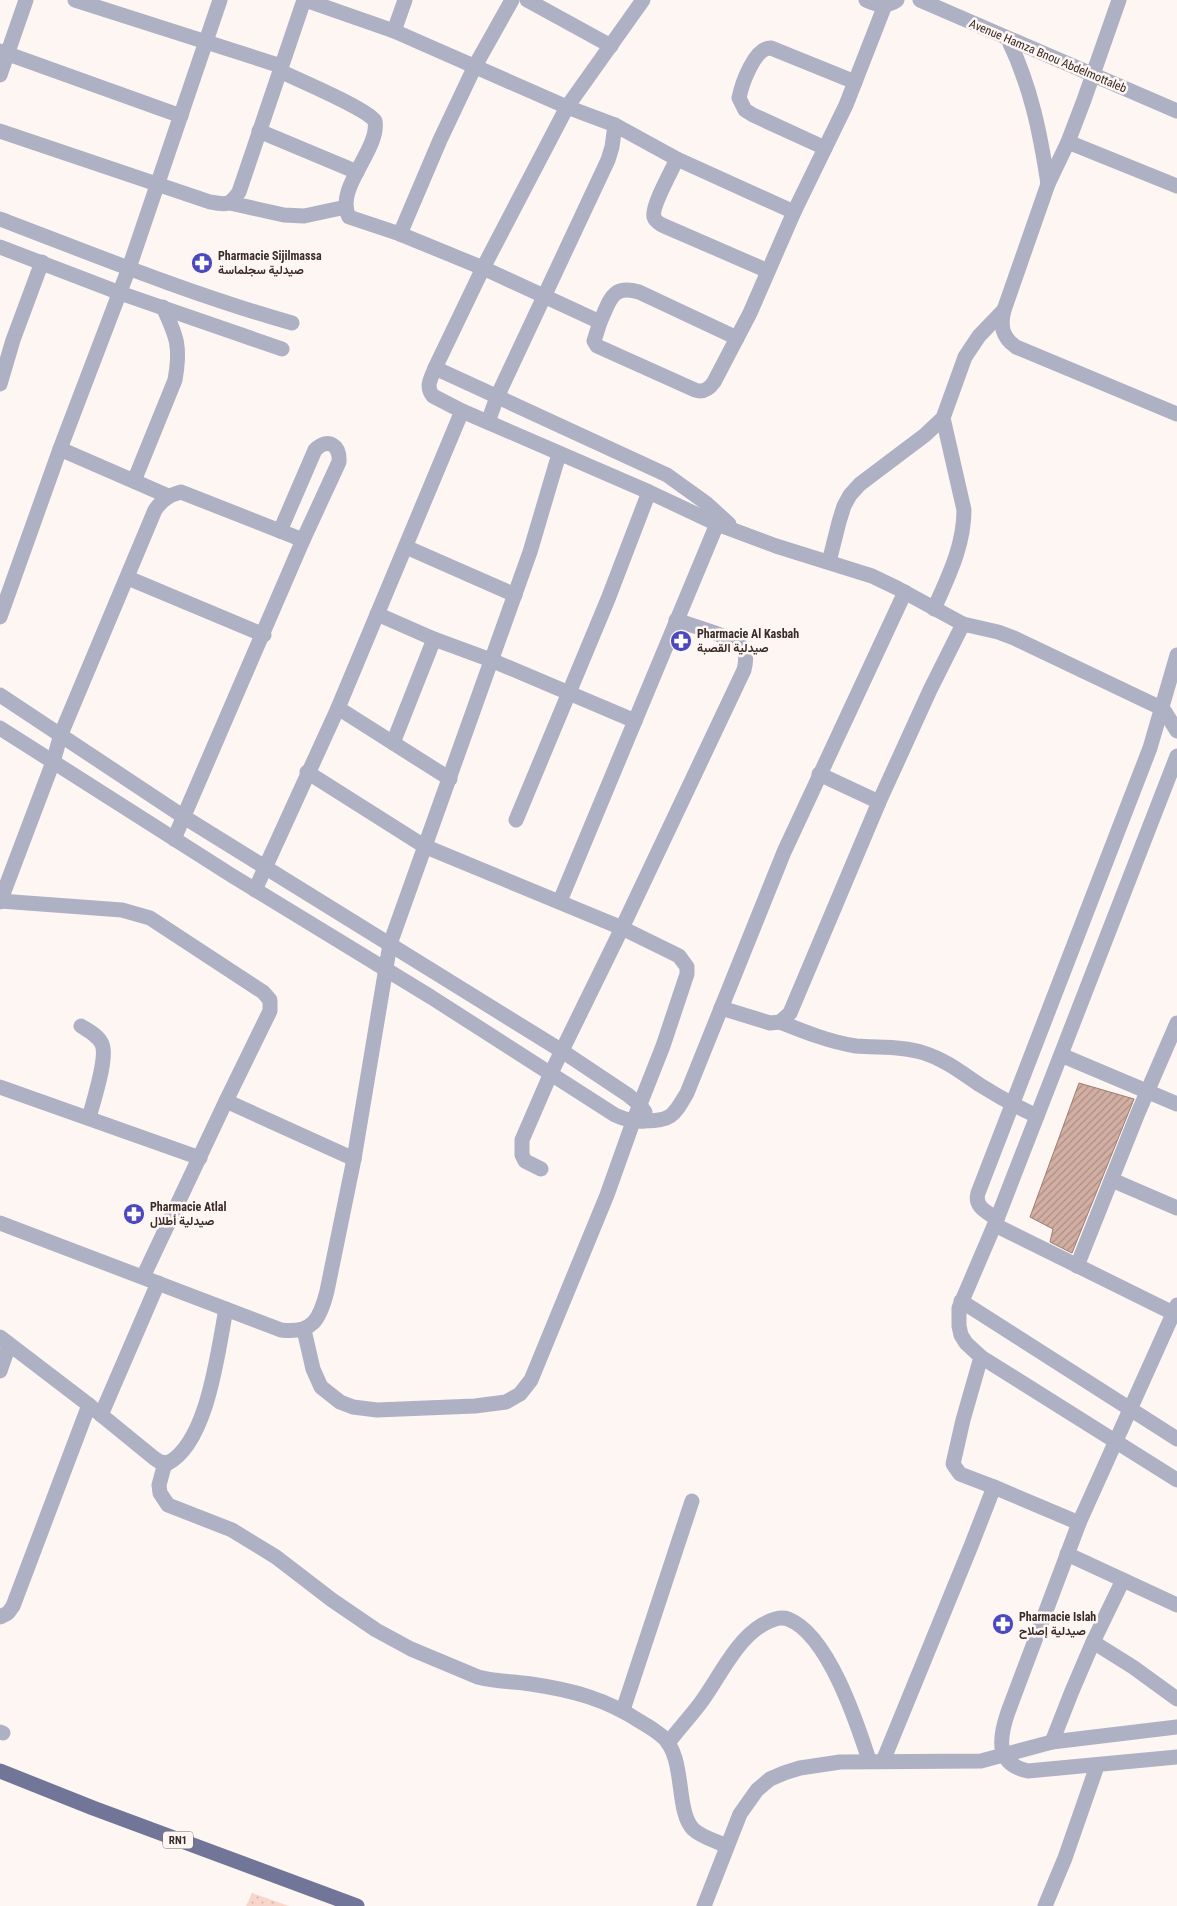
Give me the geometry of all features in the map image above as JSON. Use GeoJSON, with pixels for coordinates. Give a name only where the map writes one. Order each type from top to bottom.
{"type":"FeatureCollection","features":[{"type":"Feature","properties":{"kind":"main road","name":"RN1"},"geometry":{"type":"LineString","coordinates":[[0,1771],[93,1808],[357,1906]]}},
{"type":"Feature","properties":{"kind":"street"},"geometry":{"type":"LineString","coordinates":[[0,76],[4,52],[26,0]]}},
{"type":"Feature","properties":{"kind":"street"},"geometry":{"type":"LineString","coordinates":[[75,0],[280,68],[374,118],[375,133],[357,172],[346,207],[349,216],[400,234],[484,268],[600,322]]}},
{"type":"Feature","properties":{"kind":"street"},"geometry":{"type":"LineString","coordinates":[[0,617],[60,449],[129,268],[220,0]]}},
{"type":"Feature","properties":{"kind":"street"},"geometry":{"type":"LineString","coordinates":[[230,203],[238,192],[305,0],[394,31],[567,108],[615,125],[677,159],[794,212]]}},
{"type":"Feature","properties":{"kind":"street"},"geometry":{"type":"LineString","coordinates":[[394,31],[405,0]]}},
{"type":"Feature","properties":{"kind":"street"},"geometry":{"type":"LineString","coordinates":[[400,234],[440,140],[475,66],[512,0]]}},
{"type":"Feature","properties":{"kind":"street"},"geometry":{"type":"LineString","coordinates":[[527,0],[611,46]]}},
{"type":"Feature","properties":{"kind":"street"},"geometry":{"type":"LineString","coordinates":[[643,0],[567,108],[484,268],[435,368],[428,384],[430,392],[433,396],[462,411],[649,492],[717,524],[776,546],[872,576],[964,624],[1014,638],[1161,708],[1177,731]]}},
{"type":"Feature","properties":{"kind":"street"},"geometry":{"type":"LineString","coordinates":[[866,0],[874,4],[891,2]]}},
{"type":"Feature","properties":{"kind":"street","name":"Avenue Hamza Bnou Abdelmottaleb"},"geometry":{"type":"LineString","coordinates":[[920,0],[1177,111]]}},
{"type":"Feature","properties":{"kind":"street"},"geometry":{"type":"LineString","coordinates":[[1119,0],[1068,142],[1048,184],[1004,310],[1001,320],[1002,330],[1009,342],[1016,347],[1177,414]]}},
{"type":"Feature","properties":{"kind":"street"},"geometry":{"type":"LineString","coordinates":[[736,338],[639,292],[620,290],[613,294],[600,322],[594,341],[597,346],[699,391],[710,387],[736,338],[768,271],[824,148],[846,105],[891,2]]}},
{"type":"Feature","properties":{"kind":"street"},"geometry":{"type":"LineString","coordinates":[[1008,39],[1019,61],[1032,100],[1048,184]]}},
{"type":"Feature","properties":{"kind":"street"},"geometry":{"type":"LineString","coordinates":[[824,148],[745,110],[739,98],[747,75],[759,52],[766,48],[772,48],[855,82]]}},
{"type":"Feature","properties":{"kind":"street"},"geometry":{"type":"LineString","coordinates":[[4,52],[181,116]]}},
{"type":"Feature","properties":{"kind":"street"},"geometry":{"type":"LineString","coordinates":[[488,422],[497,397],[608,160],[615,125]]}},
{"type":"Feature","properties":{"kind":"street"},"geometry":{"type":"LineString","coordinates":[[0,131],[210,202],[230,203],[284,215],[304,216],[346,207]]}},
{"type":"Feature","properties":{"kind":"street"},"geometry":{"type":"LineString","coordinates":[[259,131],[357,172]]}},
{"type":"Feature","properties":{"kind":"street"},"geometry":{"type":"LineString","coordinates":[[1068,142],[1177,186]]}},
{"type":"Feature","properties":{"kind":"street"},"geometry":{"type":"LineString","coordinates":[[677,159],[655,207],[654,220],[768,271]]}},
{"type":"Feature","properties":{"kind":"street"},"geometry":{"type":"LineString","coordinates":[[0,220],[231,304],[292,323]]}},
{"type":"Feature","properties":{"kind":"street"},"geometry":{"type":"LineString","coordinates":[[0,247],[120,293],[224,327],[282,349]]}},
{"type":"Feature","properties":{"kind":"street"},"geometry":{"type":"LineString","coordinates":[[0,384],[7,337],[42,262]]}},
{"type":"Feature","properties":{"kind":"street"},"geometry":{"type":"LineString","coordinates":[[224,327],[231,304]]}},
{"type":"Feature","properties":{"kind":"street"},"geometry":{"type":"LineString","coordinates":[[134,481],[175,380],[178,363],[175,332],[163,307]]}},
{"type":"Feature","properties":{"kind":"street"},"geometry":{"type":"LineString","coordinates":[[829,562],[839,522],[850,494],[865,480],[925,435],[943,418],[968,351],[979,336],[1004,310]]}},
{"type":"Feature","properties":{"kind":"street"},"geometry":{"type":"LineString","coordinates":[[435,368],[667,475],[706,503],[736,530]]}},
{"type":"Feature","properties":{"kind":"street"},"geometry":{"type":"LineString","coordinates":[[254,890],[338,708],[462,411]]}},
{"type":"Feature","properties":{"kind":"street"},"geometry":{"type":"LineString","coordinates":[[934,608],[952,568],[964,525],[964,510],[943,418]]}},
{"type":"Feature","properties":{"kind":"street"},"geometry":{"type":"LineString","coordinates":[[174,839],[264,635],[303,540],[339,462],[340,453],[331,444],[326,443],[315,450],[280,532]]}},
{"type":"Feature","properties":{"kind":"street"},"geometry":{"type":"LineString","coordinates":[[60,449],[168,496]]}},
{"type":"Feature","properties":{"kind":"street"},"geometry":{"type":"LineString","coordinates":[[0,1223],[281,1330],[294,1332],[304,1330],[315,1322],[322,1310],[354,1159],[390,944],[530,552],[560,454]]}},
{"type":"Feature","properties":{"kind":"street"},"geometry":{"type":"LineString","coordinates":[[143,1277],[270,1011],[270,1000],[263,992],[160,924],[138,913],[122,910],[0,901],[53,762],[61,734],[155,510],[168,496],[181,492],[303,540]]}},
{"type":"Feature","properties":{"kind":"street"},"geometry":{"type":"LineString","coordinates":[[516,820],[608,599],[649,492]]}},
{"type":"Feature","properties":{"kind":"street"},"geometry":{"type":"LineString","coordinates":[[560,901],[717,524]]}},
{"type":"Feature","properties":{"kind":"street"},"geometry":{"type":"LineString","coordinates":[[406,548],[515,595]]}},
{"type":"Feature","properties":{"kind":"street"},"geometry":{"type":"LineString","coordinates":[[128,578],[264,635]]}},
{"type":"Feature","properties":{"kind":"street"},"geometry":{"type":"LineString","coordinates":[[0,728],[254,890],[385,968],[615,1115],[633,1122],[658,1122],[670,1117],[688,1093],[784,852],[905,592]]}},
{"type":"Feature","properties":{"kind":"street"},"geometry":{"type":"LineString","coordinates":[[378,614],[434,639],[570,692],[636,721]]}},
{"type":"Feature","properties":{"kind":"street"},"geometry":{"type":"LineString","coordinates":[[541,1169],[525,1161],[521,1147],[522,1140],[551,1073],[744,670],[746,660],[742,648],[731,639],[676,620]]}},
{"type":"Feature","properties":{"kind":"street"},"geometry":{"type":"LineString","coordinates":[[780,1022],[790,1013],[879,802],[930,690],[964,624]]}},
{"type":"Feature","properties":{"kind":"street"},"geometry":{"type":"LineString","coordinates":[[392,743],[434,639]]}},
{"type":"Feature","properties":{"kind":"street"},"geometry":{"type":"LineString","coordinates":[[1177,655],[1150,748],[976,1198],[980,1206],[996,1222],[1077,1266],[1175,1309],[1170,1339],[1130,1409],[1067,1554],[1005,1721],[1002,1744],[1003,1756],[1014,1767],[1028,1771],[1177,1757]]}},
{"type":"Feature","properties":{"kind":"street"},"geometry":{"type":"LineString","coordinates":[[0,695],[184,817],[562,1051],[628,1095],[640,1105],[651,1121]]}},
{"type":"Feature","properties":{"kind":"street"},"geometry":{"type":"LineString","coordinates":[[338,708],[450,779]]}},
{"type":"Feature","properties":{"kind":"street"},"geometry":{"type":"LineString","coordinates":[[1177,756],[996,1222],[961,1301],[958,1318],[961,1335],[966,1343],[981,1357],[1177,1480]]}},
{"type":"Feature","properties":{"kind":"street"},"geometry":{"type":"LineString","coordinates":[[304,1330],[313,1369],[321,1388],[340,1402],[353,1407],[377,1410],[475,1406],[506,1402],[520,1394],[531,1380],[607,1195],[685,984],[687,967],[680,956],[673,951],[560,901],[424,846],[307,772]]}},
{"type":"Feature","properties":{"kind":"street"},"geometry":{"type":"LineString","coordinates":[[819,774],[879,802]]}},
{"type":"Feature","properties":{"kind":"street"},"geometry":{"type":"LineString","coordinates":[[721,1008],[770,1023],[780,1022],[809,1034],[837,1042],[856,1046],[904,1048],[924,1053],[956,1068],[1012,1105],[1037,1116]]}},
{"type":"Feature","properties":{"kind":"street"},"geometry":{"type":"LineString","coordinates":[[1077,1266],[1177,1023]]}},
{"type":"Feature","properties":{"kind":"street"},"geometry":{"type":"LineString","coordinates":[[81,1026],[93,1033],[102,1043],[105,1054],[89,1118]]}},
{"type":"Feature","properties":{"kind":"street"},"geometry":{"type":"LineString","coordinates":[[1060,1055],[1177,1104]]}},
{"type":"Feature","properties":{"kind":"street"},"geometry":{"type":"LineString","coordinates":[[0,1086],[200,1158]]}},
{"type":"Feature","properties":{"kind":"street"},"geometry":{"type":"LineString","coordinates":[[226,1100],[354,1159]]}},
{"type":"Feature","properties":{"kind":"street"},"geometry":{"type":"LineString","coordinates":[[1112,1180],[1177,1208]]}},
{"type":"Feature","properties":{"kind":"street"},"geometry":{"type":"LineString","coordinates":[[101,1415],[158,1283]]}},
{"type":"Feature","properties":{"kind":"street"},"geometry":{"type":"LineString","coordinates":[[961,1301],[1177,1439]]}},
{"type":"Feature","properties":{"kind":"street"},"geometry":{"type":"LineString","coordinates":[[0,1371],[5,1341],[89,1405],[154,1458],[168,1463],[179,1455],[202,1416],[209,1396],[226,1309]]}},
{"type":"Feature","properties":{"kind":"street"},"geometry":{"type":"LineString","coordinates":[[981,1357],[953,1464],[960,1474],[1079,1523]]}},
{"type":"Feature","properties":{"kind":"street"},"geometry":{"type":"LineString","coordinates":[[0,1617],[8,1613],[13,1606],[89,1405]]}},
{"type":"Feature","properties":{"kind":"street"},"geometry":{"type":"LineString","coordinates":[[165,1463],[159,1485],[160,1493],[168,1505],[232,1530],[259,1546],[332,1600],[392,1639],[488,1680],[530,1684],[596,1698],[623,1710],[655,1731],[668,1743],[674,1757],[688,1822],[698,1833],[727,1846]]}},
{"type":"Feature","properties":{"kind":"street"},"geometry":{"type":"LineString","coordinates":[[876,1761],[972,1546],[994,1487]]}},
{"type":"Feature","properties":{"kind":"street"},"geometry":{"type":"LineString","coordinates":[[623,1710],[692,1502]]}},
{"type":"Feature","properties":{"kind":"street"},"geometry":{"type":"LineString","coordinates":[[1067,1554],[1177,1605]]}},
{"type":"Feature","properties":{"kind":"street"},"geometry":{"type":"LineString","coordinates":[[1052,1742],[1093,1642],[1123,1580]]}},
{"type":"Feature","properties":{"kind":"street"},"geometry":{"type":"LineString","coordinates":[[668,1743],[700,1704],[726,1663],[748,1638],[762,1625],[779,1618],[787,1618],[804,1630],[819,1647],[832,1669],[876,1761]]}},
{"type":"Feature","properties":{"kind":"street"},"geometry":{"type":"LineString","coordinates":[[1093,1642],[1133,1667],[1177,1699]]}},
{"type":"Feature","properties":{"kind":"street"},"geometry":{"type":"LineString","coordinates":[[704,1906],[740,1814],[747,1802],[770,1779],[784,1773],[800,1768],[840,1762],[973,1762],[1003,1756],[1052,1742],[1177,1727]]}},
{"type":"Feature","properties":{"kind":"street"},"geometry":{"type":"LineString","coordinates":[[1045,1906],[1065,1858],[1097,1766]]}},
{"type":"Feature","properties":{"kind":"shaded area"},"geometry":{"type":"Polygon","coordinates":[[[252,1893],[289,1906],[246,1906],[252,1893]]]}},
{"type":"Feature","properties":{"kind":"building"},"geometry":{"type":"Polygon","coordinates":[[[1079,1083],[1134,1099],[1072,1253],[1050,1242],[1053,1229],[1030,1217],[1079,1083]]]}},
{"type":"Feature","properties":{"kind":"place","name":"Pharmacie Sijilmassa صيدلية سجلماسة"},"geometry":{"type":"Point","coordinates":[202,263]}},
{"type":"Feature","properties":{"kind":"place","name":"Pharmacie Al Kasbah صيدلية القصبة"},"geometry":{"type":"Point","coordinates":[681,641]}},
{"type":"Feature","properties":{"kind":"place","name":"Pharmacie Atlal صيدلية أطلال"},"geometry":{"type":"Point","coordinates":[134,1214]}},
{"type":"Feature","properties":{"kind":"place","name":"Pharmacie Islah صيدلية إصلاح"},"geometry":{"type":"Point","coordinates":[1003,1624]}}]}
